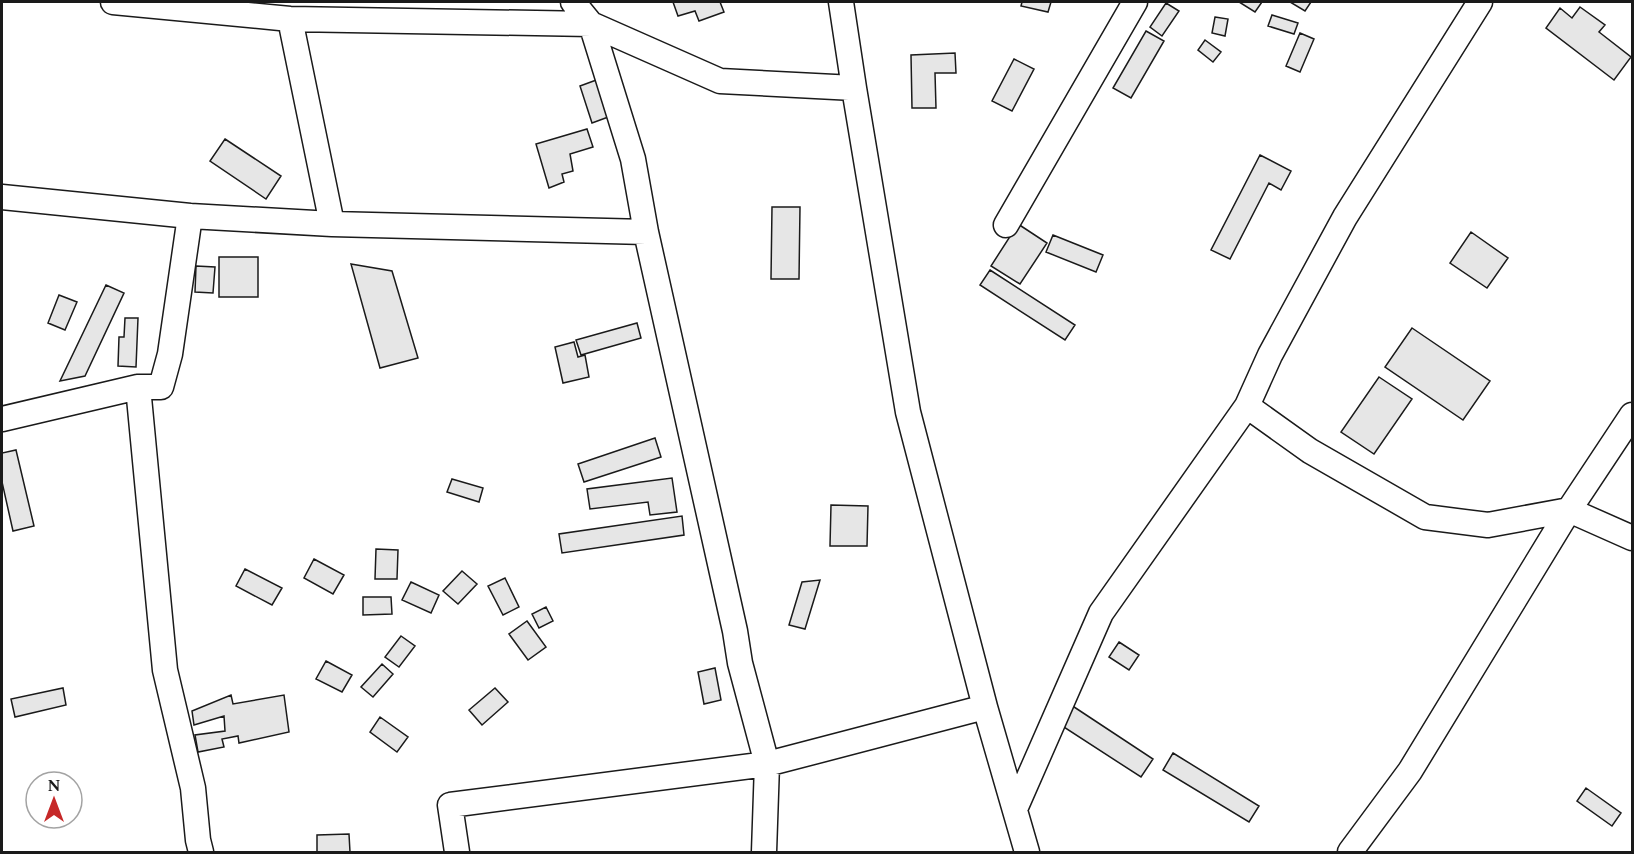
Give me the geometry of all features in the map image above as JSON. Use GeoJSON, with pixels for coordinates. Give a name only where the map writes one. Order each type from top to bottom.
{"type":"FeatureCollection","features":[{"type":"Feature","properties":{"kind":"street"},"geometry":{"type":"LineString","coordinates":[[113,2],[290,19],[591,24],[720,81],[854,88]]}},
{"type":"Feature","properties":{"kind":"street"},"geometry":{"type":"LineString","coordinates":[[573,2],[591,24],[633,159],[646,232],[728,598],[740,663],[768,764],[764,852]]}},
{"type":"Feature","properties":{"kind":"street"},"geometry":{"type":"LineString","coordinates":[[842,2],[854,88],[908,412],[985,707],[1027,852]]}},
{"type":"Feature","properties":{"kind":"street"},"geometry":{"type":"LineString","coordinates":[[1006,225],[1135,2]]}},
{"type":"Feature","properties":{"kind":"street"},"geometry":{"type":"LineString","coordinates":[[1015,808],[1101,612],[1247,406],[1270,355],[1345,217],[1480,2]]}},
{"type":"Feature","properties":{"kind":"street"},"geometry":{"type":"LineString","coordinates":[[290,19],[332,224]]}},
{"type":"Feature","properties":{"kind":"street"},"geometry":{"type":"LineString","coordinates":[[2,197],[190,216],[332,224],[646,232]]}},
{"type":"Feature","properties":{"kind":"street"},"geometry":{"type":"LineString","coordinates":[[2,419],[138,387],[161,387],[170,354],[190,216]]}},
{"type":"Feature","properties":{"kind":"street"},"geometry":{"type":"LineString","coordinates":[[138,387],[165,670],[193,788],[201,852]]}},
{"type":"Feature","properties":{"kind":"street"},"geometry":{"type":"LineString","coordinates":[[1247,406],[1311,451],[1425,517],[1488,525],[1569,510],[1632,538]]}},
{"type":"Feature","properties":{"kind":"street"},"geometry":{"type":"LineString","coordinates":[[1350,852],[1410,771],[1569,510],[1632,415]]}},
{"type":"Feature","properties":{"kind":"street"},"geometry":{"type":"LineString","coordinates":[[457,852],[450,806],[768,764],[985,707]]}},
{"type":"Feature","properties":{"kind":"building"},"geometry":{"type":"Polygon","coordinates":[[[673,2],[720,2],[724,12],[699,21],[695,11],[678,16],[673,2]]]}},
{"type":"Feature","properties":{"kind":"building"},"geometry":{"type":"Polygon","coordinates":[[[1022,2],[1051,2],[1048,12],[1021,6],[1022,2]]]}},
{"type":"Feature","properties":{"kind":"building"},"geometry":{"type":"Polygon","coordinates":[[[1239,2],[1262,2],[1255,12],[1239,2]]]}},
{"type":"Feature","properties":{"kind":"building"},"geometry":{"type":"Polygon","coordinates":[[[1290,2],[1311,2],[1305,11],[1290,2]]]}},
{"type":"Feature","properties":{"kind":"building"},"geometry":{"type":"Polygon","coordinates":[[[1166,3],[1179,11],[1162,36],[1150,27],[1166,3]]]}},
{"type":"Feature","properties":{"kind":"building"},"geometry":{"type":"Polygon","coordinates":[[[1580,7],[1605,25],[1599,32],[1631,57],[1614,80],[1546,28],[1560,8],[1572,18],[1580,7]]]}},
{"type":"Feature","properties":{"kind":"building"},"geometry":{"type":"Polygon","coordinates":[[[1272,15],[1298,23],[1294,34],[1268,26],[1272,15]]]}},
{"type":"Feature","properties":{"kind":"building"},"geometry":{"type":"Polygon","coordinates":[[[1215,17],[1228,19],[1225,36],[1212,33],[1215,17]]]}},
{"type":"Feature","properties":{"kind":"building"},"geometry":{"type":"Polygon","coordinates":[[[1146,31],[1164,41],[1131,98],[1113,88],[1146,31]]]}},
{"type":"Feature","properties":{"kind":"building"},"geometry":{"type":"Polygon","coordinates":[[[1300,33],[1314,39],[1300,72],[1286,66],[1300,33]]]}},
{"type":"Feature","properties":{"kind":"building"},"geometry":{"type":"Polygon","coordinates":[[[1205,40],[1221,52],[1213,62],[1198,50],[1205,40]]]}},
{"type":"Feature","properties":{"kind":"building"},"geometry":{"type":"Polygon","coordinates":[[[955,53],[956,73],[935,73],[936,108],[912,108],[911,55],[955,53]]]}},
{"type":"Feature","properties":{"kind":"building"},"geometry":{"type":"Polygon","coordinates":[[[1014,59],[1034,69],[1012,111],[992,101],[1014,59]]]}},
{"type":"Feature","properties":{"kind":"building"},"geometry":{"type":"Polygon","coordinates":[[[599,79],[611,116],[592,123],[580,86],[599,79]]]}},
{"type":"Feature","properties":{"kind":"building"},"geometry":{"type":"Polygon","coordinates":[[[587,129],[593,147],[570,154],[573,171],[562,174],[564,182],[549,188],[536,144],[587,129]]]}},
{"type":"Feature","properties":{"kind":"building"},"geometry":{"type":"Polygon","coordinates":[[[225,139],[281,176],[266,199],[210,161],[225,139]]]}},
{"type":"Feature","properties":{"kind":"building"},"geometry":{"type":"Polygon","coordinates":[[[1260,155],[1291,171],[1281,190],[1269,183],[1230,259],[1211,250],[1260,155]]]}},
{"type":"Feature","properties":{"kind":"building"},"geometry":{"type":"Polygon","coordinates":[[[772,207],[800,207],[799,279],[771,279],[772,207]]]}},
{"type":"Feature","properties":{"kind":"building"},"geometry":{"type":"Polygon","coordinates":[[[1018,224],[1047,243],[1020,284],[991,266],[1018,224]]]}},
{"type":"Feature","properties":{"kind":"building"},"geometry":{"type":"Polygon","coordinates":[[[1471,232],[1508,258],[1487,288],[1450,263],[1471,232]]]}},
{"type":"Feature","properties":{"kind":"building"},"geometry":{"type":"Polygon","coordinates":[[[1053,235],[1103,255],[1096,272],[1046,252],[1053,235]]]}},
{"type":"Feature","properties":{"kind":"building"},"geometry":{"type":"Polygon","coordinates":[[[219,257],[258,257],[258,297],[219,297],[219,257]]]}},
{"type":"Feature","properties":{"kind":"building"},"geometry":{"type":"Polygon","coordinates":[[[351,264],[392,271],[418,358],[380,368],[351,264]]]}},
{"type":"Feature","properties":{"kind":"building"},"geometry":{"type":"Polygon","coordinates":[[[196,266],[215,267],[213,293],[195,292],[196,266]]]}},
{"type":"Feature","properties":{"kind":"building"},"geometry":{"type":"Polygon","coordinates":[[[990,270],[1075,325],[1065,340],[980,285],[990,270]]]}},
{"type":"Feature","properties":{"kind":"building"},"geometry":{"type":"Polygon","coordinates":[[[106,285],[124,293],[85,376],[60,381],[106,285]]]}},
{"type":"Feature","properties":{"kind":"building"},"geometry":{"type":"Polygon","coordinates":[[[59,295],[77,302],[65,330],[48,323],[59,295]]]}},
{"type":"Feature","properties":{"kind":"building"},"geometry":{"type":"Polygon","coordinates":[[[125,318],[138,318],[136,367],[118,366],[119,337],[124,337],[125,318]]]}},
{"type":"Feature","properties":{"kind":"building"},"geometry":{"type":"Polygon","coordinates":[[[637,323],[641,338],[581,355],[576,340],[637,323]]]}},
{"type":"Feature","properties":{"kind":"building"},"geometry":{"type":"Polygon","coordinates":[[[1412,328],[1490,381],[1463,420],[1385,367],[1412,328]]]}},
{"type":"Feature","properties":{"kind":"building"},"geometry":{"type":"Polygon","coordinates":[[[574,342],[578,357],[585,355],[589,377],[563,383],[555,347],[574,342]]]}},
{"type":"Feature","properties":{"kind":"building"},"geometry":{"type":"Polygon","coordinates":[[[1379,377],[1412,399],[1374,454],[1341,432],[1379,377]]]}},
{"type":"Feature","properties":{"kind":"building"},"geometry":{"type":"Polygon","coordinates":[[[655,438],[661,457],[584,482],[578,464],[655,438]]]}},
{"type":"Feature","properties":{"kind":"building"},"geometry":{"type":"Polygon","coordinates":[[[16,450],[34,526],[13,531],[2,482],[2,453],[16,450]]]}},
{"type":"Feature","properties":{"kind":"building"},"geometry":{"type":"Polygon","coordinates":[[[672,478],[677,512],[650,515],[648,502],[590,509],[587,489],[672,478]]]}},
{"type":"Feature","properties":{"kind":"building"},"geometry":{"type":"Polygon","coordinates":[[[452,479],[483,488],[479,502],[447,492],[452,479]]]}},
{"type":"Feature","properties":{"kind":"building"},"geometry":{"type":"Polygon","coordinates":[[[831,505],[868,506],[867,546],[830,546],[831,505]]]}},
{"type":"Feature","properties":{"kind":"building"},"geometry":{"type":"Polygon","coordinates":[[[682,516],[684,535],[562,553],[559,534],[682,516]]]}},
{"type":"Feature","properties":{"kind":"building"},"geometry":{"type":"Polygon","coordinates":[[[376,549],[398,550],[397,579],[375,579],[376,549]]]}},
{"type":"Feature","properties":{"kind":"building"},"geometry":{"type":"Polygon","coordinates":[[[314,559],[344,575],[333,594],[304,578],[314,559]]]}},
{"type":"Feature","properties":{"kind":"building"},"geometry":{"type":"Polygon","coordinates":[[[245,569],[282,588],[272,605],[236,586],[245,569]]]}},
{"type":"Feature","properties":{"kind":"building"},"geometry":{"type":"Polygon","coordinates":[[[462,571],[477,584],[458,604],[443,591],[462,571]]]}},
{"type":"Feature","properties":{"kind":"building"},"geometry":{"type":"Polygon","coordinates":[[[505,578],[519,607],[503,615],[488,586],[505,578]]]}},
{"type":"Feature","properties":{"kind":"building"},"geometry":{"type":"Polygon","coordinates":[[[820,580],[805,629],[789,625],[802,582],[820,580]]]}},
{"type":"Feature","properties":{"kind":"building"},"geometry":{"type":"Polygon","coordinates":[[[411,582],[439,595],[431,613],[402,600],[411,582]]]}},
{"type":"Feature","properties":{"kind":"building"},"geometry":{"type":"Polygon","coordinates":[[[363,597],[391,597],[392,614],[363,615],[363,597]]]}},
{"type":"Feature","properties":{"kind":"building"},"geometry":{"type":"Polygon","coordinates":[[[546,607],[553,621],[539,628],[532,614],[546,607]]]}},
{"type":"Feature","properties":{"kind":"building"},"geometry":{"type":"Polygon","coordinates":[[[527,621],[546,647],[528,660],[509,634],[527,621]]]}},
{"type":"Feature","properties":{"kind":"building"},"geometry":{"type":"Polygon","coordinates":[[[401,636],[415,646],[399,667],[385,657],[401,636]]]}},
{"type":"Feature","properties":{"kind":"building"},"geometry":{"type":"Polygon","coordinates":[[[1119,642],[1139,655],[1129,670],[1109,657],[1119,642]]]}},
{"type":"Feature","properties":{"kind":"building"},"geometry":{"type":"Polygon","coordinates":[[[326,661],[352,675],[342,692],[316,679],[326,661]]]}},
{"type":"Feature","properties":{"kind":"building"},"geometry":{"type":"Polygon","coordinates":[[[382,664],[393,674],[373,697],[361,687],[382,664]]]}},
{"type":"Feature","properties":{"kind":"building"},"geometry":{"type":"Polygon","coordinates":[[[715,668],[721,700],[704,704],[698,672],[715,668]]]}},
{"type":"Feature","properties":{"kind":"building"},"geometry":{"type":"Polygon","coordinates":[[[63,688],[66,705],[15,717],[11,699],[63,688]]]}},
{"type":"Feature","properties":{"kind":"building"},"geometry":{"type":"Polygon","coordinates":[[[495,688],[508,702],[482,725],[469,710],[495,688]]]}},
{"type":"Feature","properties":{"kind":"building"},"geometry":{"type":"Polygon","coordinates":[[[231,695],[233,704],[284,695],[289,732],[239,743],[238,736],[222,739],[224,747],[198,752],[195,735],[225,731],[224,716],[194,725],[192,711],[231,695]]]}},
{"type":"Feature","properties":{"kind":"building"},"geometry":{"type":"Polygon","coordinates":[[[1065,701],[1153,759],[1141,777],[1053,720],[1065,701]]]}},
{"type":"Feature","properties":{"kind":"building"},"geometry":{"type":"Polygon","coordinates":[[[380,717],[408,737],[397,752],[370,732],[380,717]]]}},
{"type":"Feature","properties":{"kind":"building"},"geometry":{"type":"Polygon","coordinates":[[[1173,753],[1259,806],[1249,822],[1163,770],[1173,753]]]}},
{"type":"Feature","properties":{"kind":"building"},"geometry":{"type":"Polygon","coordinates":[[[1586,788],[1621,813],[1612,826],[1577,801],[1586,788]]]}},
{"type":"Feature","properties":{"kind":"building"},"geometry":{"type":"Polygon","coordinates":[[[349,834],[350,852],[317,852],[317,835],[349,834]]]}}]}
